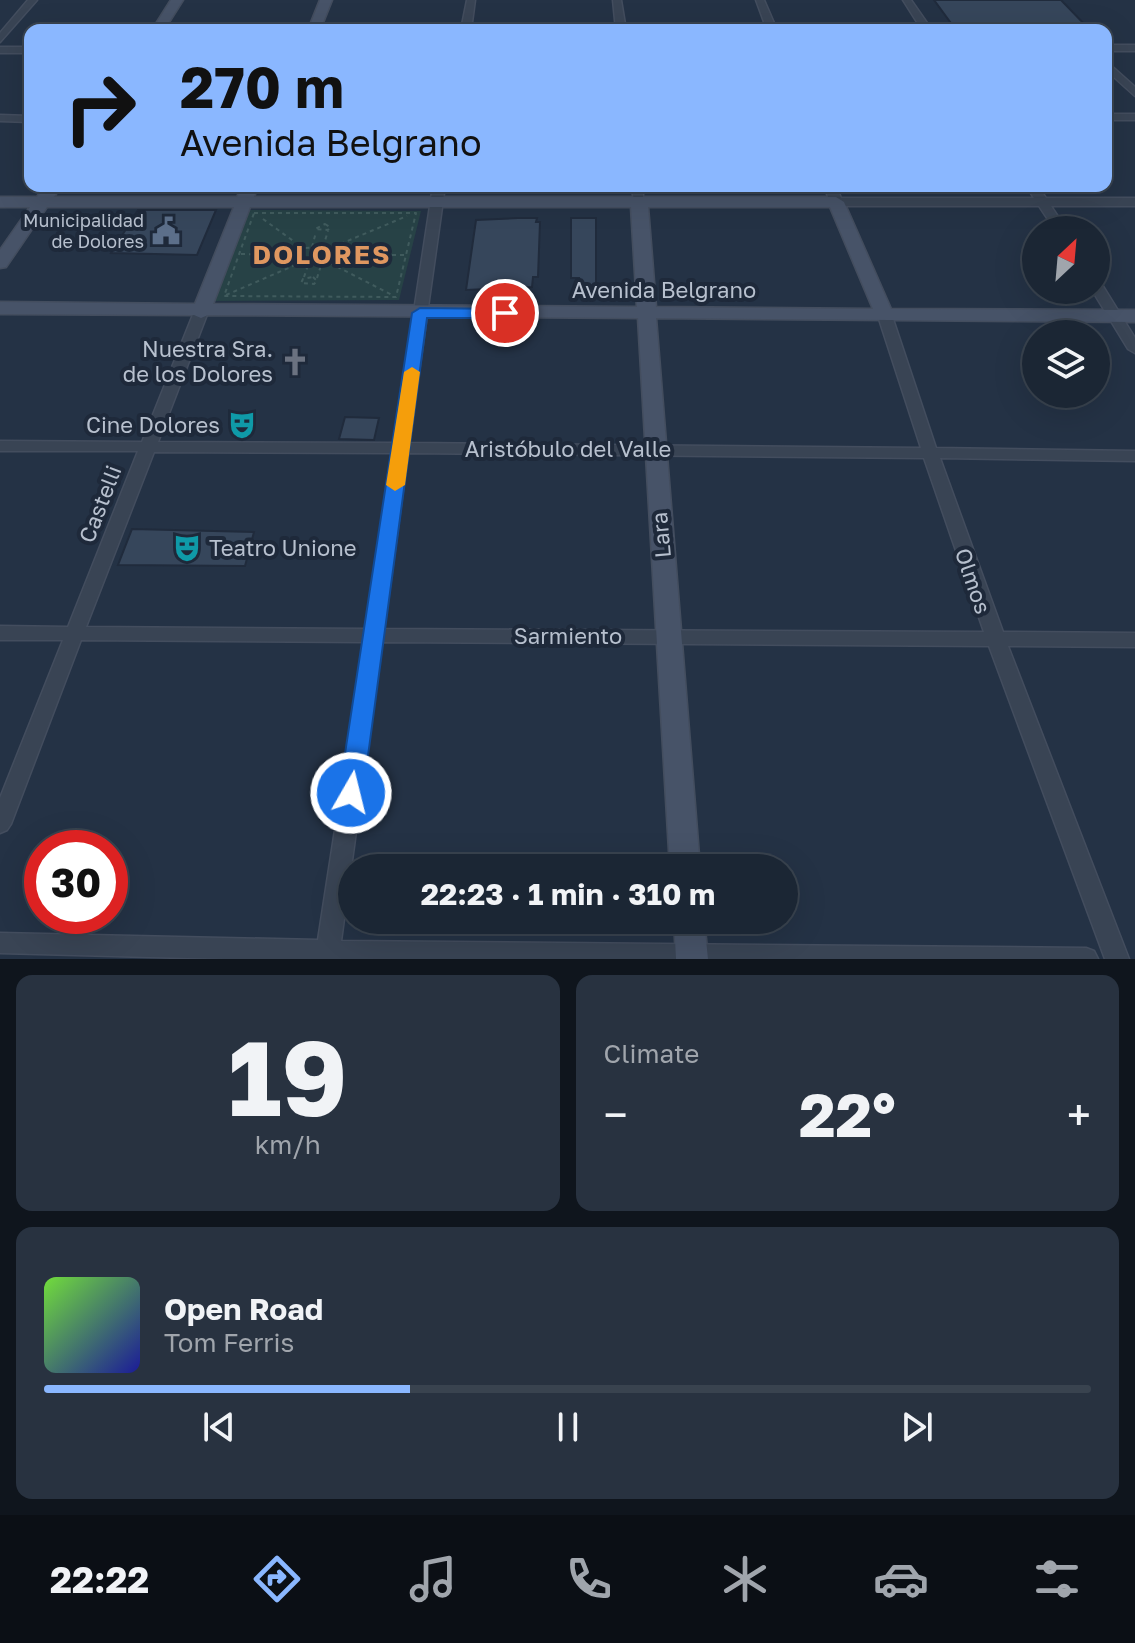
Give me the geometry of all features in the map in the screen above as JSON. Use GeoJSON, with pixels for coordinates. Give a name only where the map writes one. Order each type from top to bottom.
{"type":"FeatureCollection","features":[{"type":"Feature","properties":{"kind":"main road"},"geometry":{"type":"LineString","coordinates":[[162,24],[177,0]]}},
{"type":"Feature","properties":{"kind":"main road"},"geometry":{"type":"LineString","coordinates":[[316,24],[326,0]]}},
{"type":"Feature","properties":{"kind":"main road"},"geometry":{"type":"LineString","coordinates":[[0,263],[49,192]]}},
{"type":"Feature","properties":{"kind":"main road"},"geometry":{"type":"LineString","coordinates":[[0,202],[247,194],[833,194]]}},
{"type":"Feature","properties":{"kind":"main road","name":"Castelli"},"geometry":{"type":"LineString","coordinates":[[201,312],[247,194]]}},
{"type":"Feature","properties":{"kind":"main road","name":"Lara"},"geometry":{"type":"LineString","coordinates":[[638,194],[684,854]]}},
{"type":"Feature","properties":{"kind":"main road","name":"Olmos"},"geometry":{"type":"LineString","coordinates":[[833,194],[885,316]]}},
{"type":"Feature","properties":{"kind":"main road","name":"Avenida Belgrano"},"geometry":{"type":"LineString","coordinates":[[0,308],[201,312],[1135,316]]}},
{"type":"Feature","properties":{"kind":"main road"},"geometry":{"type":"LineString","coordinates":[[690,934],[692,957]]}},
{"type":"Feature","properties":{"kind":"street"},"geometry":{"type":"LineString","coordinates":[[0,39],[33,0]]}},
{"type":"Feature","properties":{"kind":"street"},"geometry":{"type":"LineString","coordinates":[[467,24],[471,0]]}},
{"type":"Feature","properties":{"kind":"street"},"geometry":{"type":"LineString","coordinates":[[617,0],[620,24]]}},
{"type":"Feature","properties":{"kind":"street"},"geometry":{"type":"LineString","coordinates":[[760,0],[770,24]]}},
{"type":"Feature","properties":{"kind":"street"},"geometry":{"type":"LineString","coordinates":[[907,0],[923,24]]}},
{"type":"Feature","properties":{"kind":"street"},"geometry":{"type":"LineString","coordinates":[[1112,48],[1135,48]]}},
{"type":"Feature","properties":{"kind":"street"},"geometry":{"type":"LineString","coordinates":[[0,50],[24,50]]}},
{"type":"Feature","properties":{"kind":"street"},"geometry":{"type":"LineString","coordinates":[[1112,70],[1135,93]]}},
{"type":"Feature","properties":{"kind":"street"},"geometry":{"type":"LineString","coordinates":[[1112,117],[1135,117]]}},
{"type":"Feature","properties":{"kind":"street"},"geometry":{"type":"LineString","coordinates":[[0,118],[24,119]]}},
{"type":"Feature","properties":{"kind":"street"},"geometry":{"type":"LineString","coordinates":[[1036,192],[1052,216]]}},
{"type":"Feature","properties":{"kind":"street"},"geometry":{"type":"LineString","coordinates":[[327,955],[438,193]]}},
{"type":"Feature","properties":{"kind":"street"},"geometry":{"type":"LineString","coordinates":[[833,194],[1043,202],[1135,202]]}},
{"type":"Feature","properties":{"kind":"street"},"geometry":{"type":"LineString","coordinates":[[1107,304],[1135,349]]}},
{"type":"Feature","properties":{"kind":"street","name":"Castelli"},"geometry":{"type":"LineString","coordinates":[[0,824],[201,312]]}},
{"type":"Feature","properties":{"kind":"street","name":"Olmos"},"geometry":{"type":"LineString","coordinates":[[885,316],[928,453],[994,639],[1117,959]]}},
{"type":"Feature","properties":{"kind":"street","name":"Aristóbulo del Valle"},"geometry":{"type":"LineString","coordinates":[[0,446],[655,449],[1135,456]]}},
{"type":"Feature","properties":{"kind":"street","name":"Sarmiento"},"geometry":{"type":"LineString","coordinates":[[0,633],[1135,640]]}},
{"type":"Feature","properties":{"kind":"street"},"geometry":{"type":"LineString","coordinates":[[0,943],[327,955],[1086,959]]}},
{"type":"Feature","properties":{"kind":"path"},"geometry":{"type":"LineString","coordinates":[[224,296],[254,213],[416,213]]}},
{"type":"Feature","properties":{"kind":"path"},"geometry":{"type":"LineString","coordinates":[[251,221],[263,219],[270,213]]}},
{"type":"Feature","properties":{"kind":"path"},"geometry":{"type":"LineString","coordinates":[[325,224],[328,213]]}},
{"type":"Feature","properties":{"kind":"path"},"geometry":{"type":"LineString","coordinates":[[263,219],[303,248],[333,247],[416,213]]}},
{"type":"Feature","properties":{"kind":"path"},"geometry":{"type":"LineString","coordinates":[[396,297],[416,213]]}},
{"type":"Feature","properties":{"kind":"path"},"geometry":{"type":"LineString","coordinates":[[312,247],[316,226],[325,224],[330,227],[323,247]]}},
{"type":"Feature","properties":{"kind":"path"},"geometry":{"type":"LineString","coordinates":[[317,231],[328,230]]}},
{"type":"Feature","properties":{"kind":"path"},"geometry":{"type":"LineString","coordinates":[[330,263],[333,247]]}},
{"type":"Feature","properties":{"kind":"path"},"geometry":{"type":"LineString","coordinates":[[300,263],[303,248]]}},
{"type":"Feature","properties":{"kind":"path"},"geometry":{"type":"LineString","coordinates":[[331,255],[358,255],[364,251],[373,251],[376,255]]}},
{"type":"Feature","properties":{"kind":"path"},"geometry":{"type":"LineString","coordinates":[[239,254],[301,255]]}},
{"type":"Feature","properties":{"kind":"path"},"geometry":{"type":"LineString","coordinates":[[358,255],[365,260],[376,255],[406,255]]}},
{"type":"Feature","properties":{"kind":"path"},"geometry":{"type":"LineString","coordinates":[[309,262],[302,284],[309,286]]}},
{"type":"Feature","properties":{"kind":"path"},"geometry":{"type":"LineString","coordinates":[[224,296],[300,263],[322,262],[330,263],[396,297]]}},
{"type":"Feature","properties":{"kind":"path"},"geometry":{"type":"LineString","coordinates":[[306,296],[322,262]]}},
{"type":"Feature","properties":{"kind":"path"},"geometry":{"type":"LineString","coordinates":[[303,279],[316,279]]}},
{"type":"Feature","properties":{"kind":"path"},"geometry":{"type":"LineString","coordinates":[[224,296],[396,297]]}},
{"type":"Feature","properties":{"kind":"green space"},"geometry":{"type":"Polygon","coordinates":[[[248,210],[421,211],[399,300],[213,301],[248,210]]]}},
{"type":"Feature","properties":{"kind":"building"},"geometry":{"type":"Polygon","coordinates":[[[934,0],[1061,0],[1084,24],[952,24],[934,0]]]}},
{"type":"Feature","properties":{"kind":"building","name":"Municipalidad de Dolores"},"geometry":{"type":"Polygon","coordinates":[[[138,210],[216,210],[197,255],[111,253],[138,210]]]}},
{"type":"Feature","properties":{"kind":"building"},"geometry":{"type":"Polygon","coordinates":[[[537,218],[536,222],[540,222],[538,277],[533,277],[532,287],[466,290],[476,220],[537,218]]]}},
{"type":"Feature","properties":{"kind":"building"},"geometry":{"type":"Polygon","coordinates":[[[571,218],[596,218],[596,286],[578,285],[579,278],[571,278],[571,218]]]}},
{"type":"Feature","properties":{"kind":"building"},"geometry":{"type":"Polygon","coordinates":[[[345,417],[379,418],[374,440],[339,439],[345,417]]]}},
{"type":"Feature","properties":{"kind":"building","name":"Teatro Unione"},"geometry":{"type":"Polygon","coordinates":[[[132,529],[254,532],[245,566],[118,565],[132,529]]]}},
{"type":"Feature","properties":{"kind":"slow traffic"},"geometry":{"type":"LineString","coordinates":[[395,485],[412,372]]}},
{"type":"Feature","properties":{"kind":"place","name":"Municipalidad de Dolores"},"geometry":{"type":"Point","coordinates":[166,231]}},
{"type":"Feature","properties":{"kind":"place","name":"Nuestra Sra. de los Dolores"},"geometry":{"type":"Point","coordinates":[295,362]}},
{"type":"Feature","properties":{"kind":"place","name":"Cine Dolores"},"geometry":{"type":"Point","coordinates":[242,425]}},
{"type":"Feature","properties":{"kind":"place","name":"Teatro Unione"},"geometry":{"type":"Point","coordinates":[187,548]}},
{"type":"Feature","properties":{"kind":"district","name":"DOLORES"},"geometry":{"type":"Point","coordinates":[322,255]}},
{"type":"Feature","properties":{"kind":"route"},"geometry":{"type":"LineString","coordinates":[[351,793],[420,313],[505,313]]}}]}
